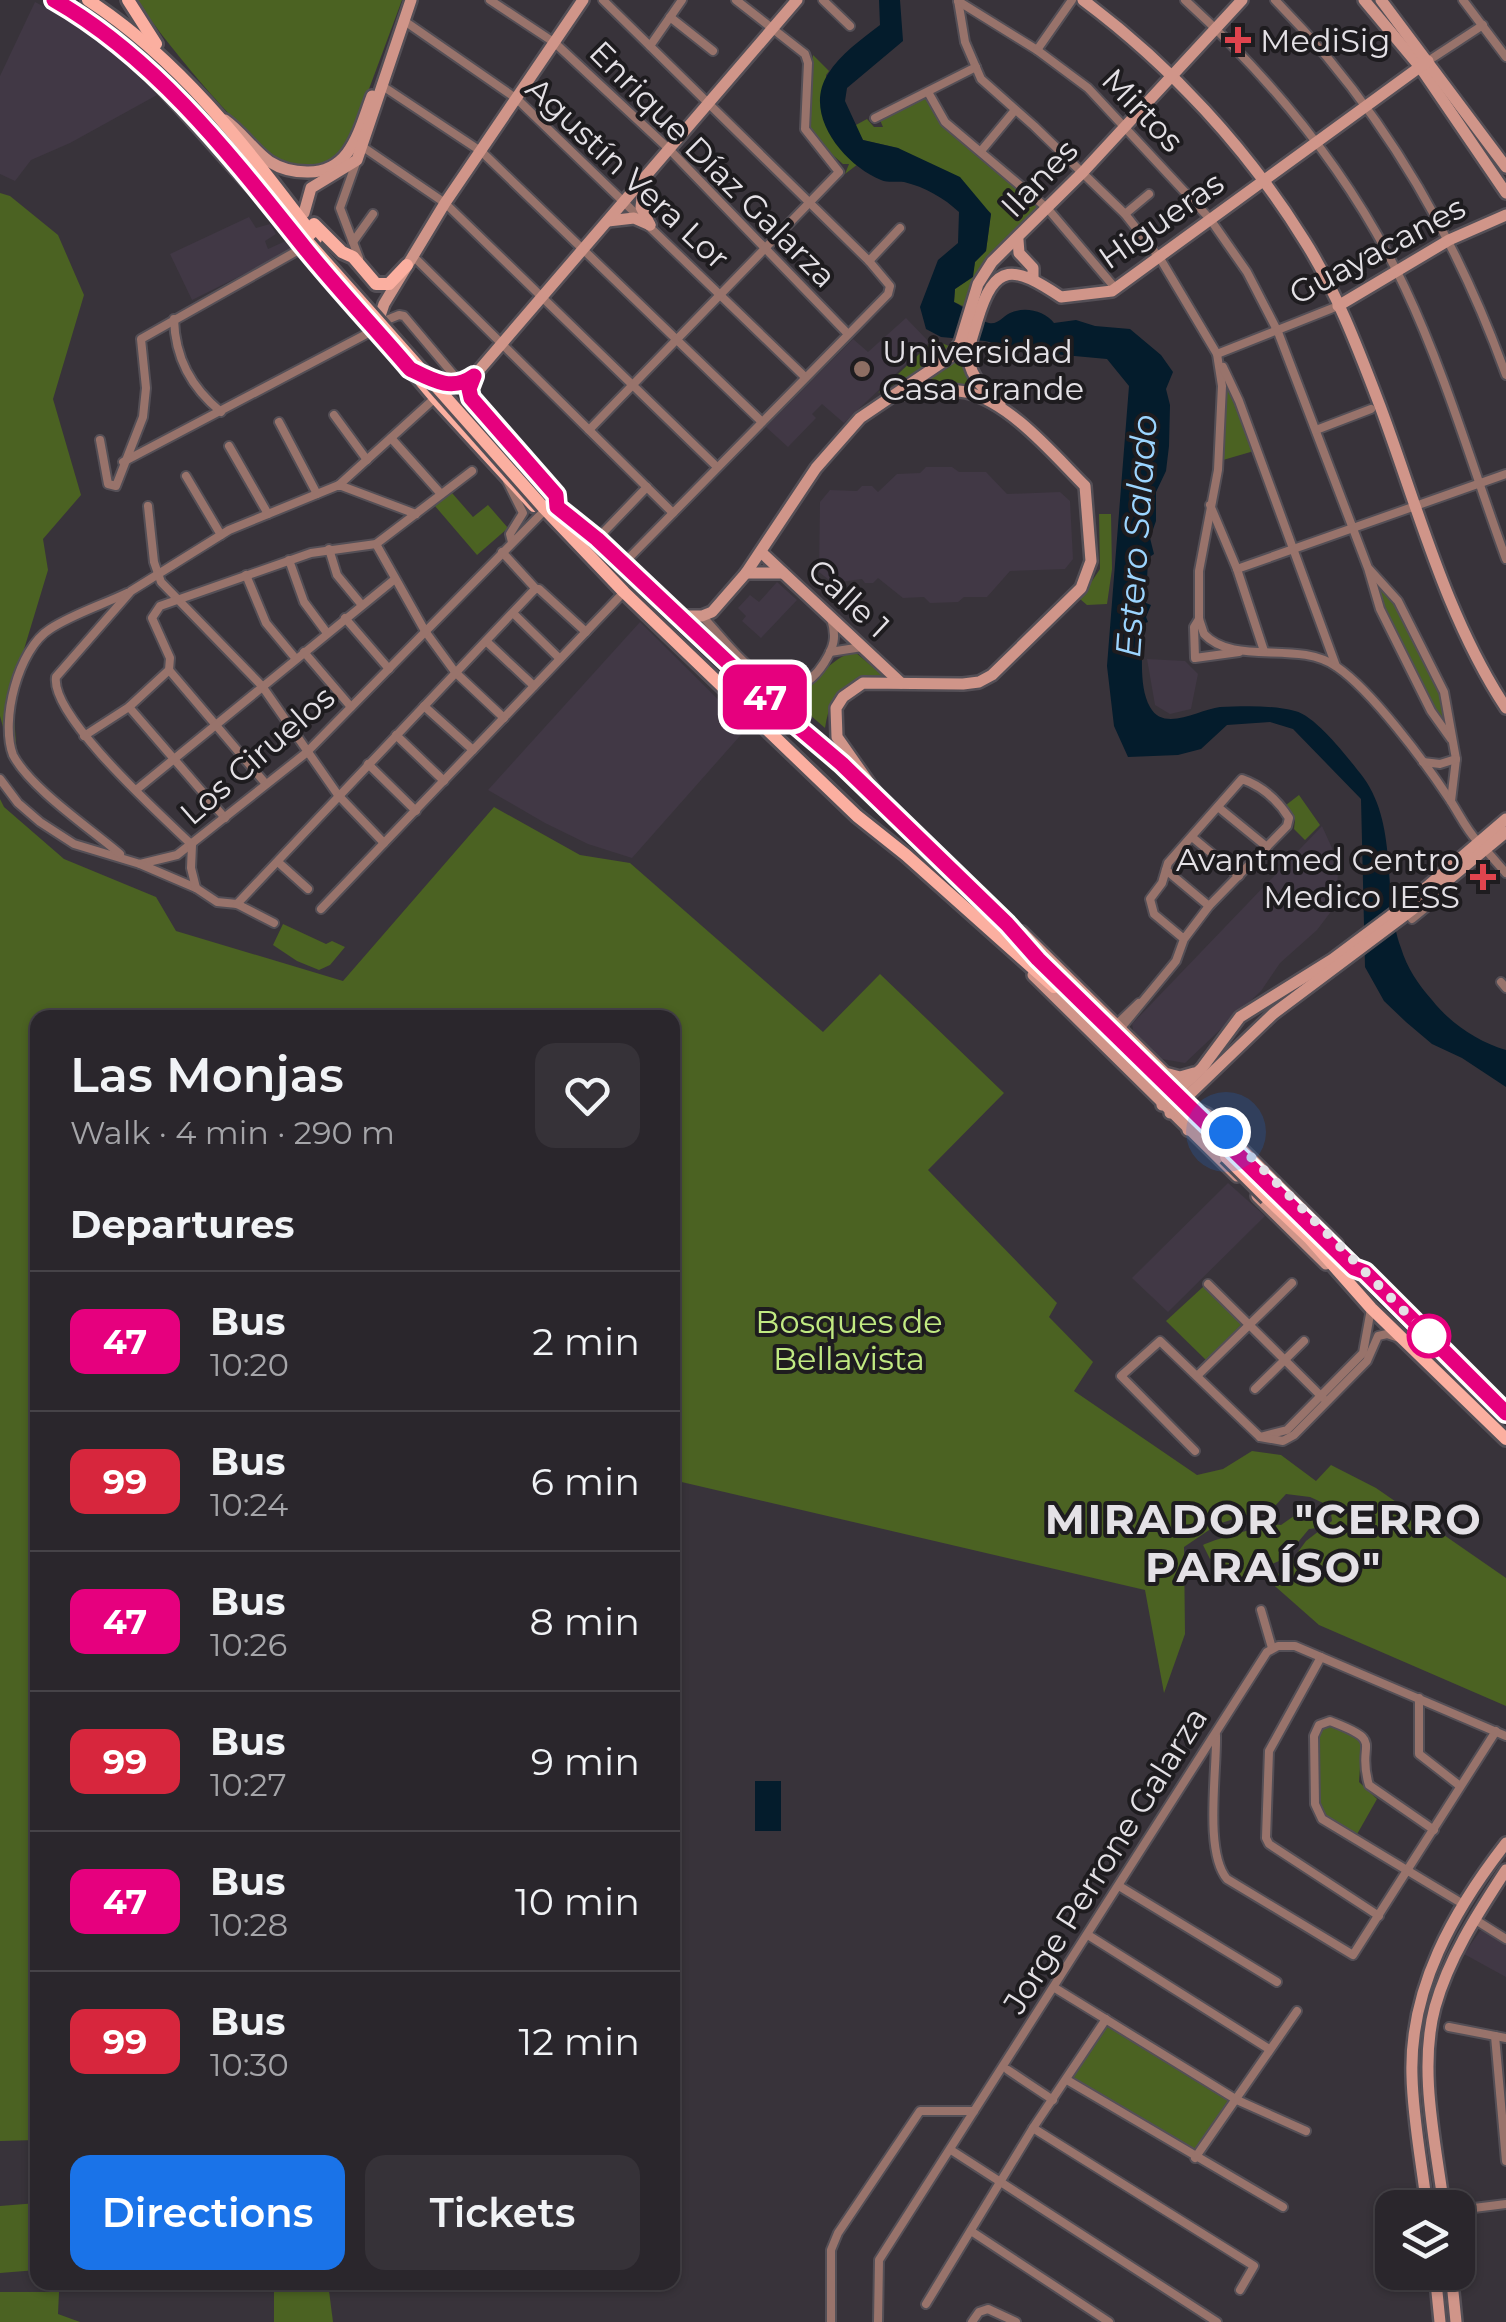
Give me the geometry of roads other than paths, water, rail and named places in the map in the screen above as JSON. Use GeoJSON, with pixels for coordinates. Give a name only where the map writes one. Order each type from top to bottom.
{"type":"FeatureCollection","features":[{"type":"Feature","properties":{"kind":"main road"},"geometry":{"type":"LineString","coordinates":[[54,0],[135,58],[184,107],[624,592],[856,816],[1018,956],[1057,983]]}},
{"type":"Feature","properties":{"kind":"main road"},"geometry":{"type":"LineString","coordinates":[[88,0],[173,65]]}},
{"type":"Feature","properties":{"kind":"main road"},"geometry":{"type":"LineString","coordinates":[[128,0],[173,65],[225,120],[266,173],[353,303],[384,317],[451,382]]}},
{"type":"Feature","properties":{"kind":"main road"},"geometry":{"type":"LineString","coordinates":[[266,173],[304,213],[347,247],[376,284],[384,286],[395,280],[410,260]]}},
{"type":"Feature","properties":{"kind":"main road"},"geometry":{"type":"LineString","coordinates":[[347,247],[372,292],[362,304],[353,303]]}},
{"type":"Feature","properties":{"kind":"main road"},"geometry":{"type":"LineString","coordinates":[[384,317],[410,369],[504,472],[597,539],[776,708],[842,764],[1007,924],[1057,983],[1271,1195],[1354,1268],[1365,1272],[1506,1413]]}},
{"type":"Feature","properties":{"kind":"main road"},"geometry":{"type":"LineString","coordinates":[[410,369],[459,384],[474,376]]}},
{"type":"Feature","properties":{"kind":"main road"},"geometry":{"type":"LineString","coordinates":[[474,376],[469,394],[556,495],[547,506]]}},
{"type":"Feature","properties":{"kind":"main road"},"geometry":{"type":"LineString","coordinates":[[460,425],[461,409],[478,406]]}},
{"type":"Feature","properties":{"kind":"main road"},"geometry":{"type":"LineString","coordinates":[[1271,1195],[1339,1275],[1506,1439]]}},
{"type":"Feature","properties":{"kind":"street"},"geometry":{"type":"LineString","coordinates":[[347,247],[340,208],[411,0]]}},
{"type":"Feature","properties":{"kind":"street","name":"Enrique Díaz Galarza"},"geometry":{"type":"LineString","coordinates":[[490,0],[555,43],[670,150],[848,334]]}},
{"type":"Feature","properties":{"kind":"street"},"geometry":{"type":"LineString","coordinates":[[123,462],[267,388],[384,317],[410,260],[445,204],[583,0]]}},
{"type":"Feature","properties":{"kind":"street"},"geometry":{"type":"LineString","coordinates":[[603,0],[890,286],[888,294],[623,564]]}},
{"type":"Feature","properties":{"kind":"street"},"geometry":{"type":"LineString","coordinates":[[650,46],[682,0]]}},
{"type":"Feature","properties":{"kind":"street"},"geometry":{"type":"LineString","coordinates":[[589,430],[839,172],[804,129],[808,62],[805,54],[736,0]]}},
{"type":"Feature","properties":{"kind":"street"},"geometry":{"type":"LineString","coordinates":[[474,376],[798,0]]}},
{"type":"Feature","properties":{"kind":"street"},"geometry":{"type":"LineString","coordinates":[[823,0],[850,26]]}},
{"type":"Feature","properties":{"kind":"street"},"geometry":{"type":"LineString","coordinates":[[958,0],[965,42],[987,87],[1084,172],[1125,214],[1159,256],[1217,354],[1336,666]]}},
{"type":"Feature","properties":{"kind":"street","name":"Mirtos"},"geometry":{"type":"LineString","coordinates":[[958,0],[1088,88],[1210,218],[1247,272],[1278,332],[1390,632],[1428,706],[1452,739]]}},
{"type":"Feature","properties":{"kind":"street"},"geometry":{"type":"LineString","coordinates":[[1037,50],[1072,0]]}},
{"type":"Feature","properties":{"kind":"street"},"geometry":{"type":"LineString","coordinates":[[1084,0],[1171,74],[1264,180],[1306,243],[1380,405],[1457,615],[1506,708]]}},
{"type":"Feature","properties":{"kind":"street"},"geometry":{"type":"LineString","coordinates":[[1185,0],[1240,50],[1317,143],[1358,203],[1396,270],[1442,382],[1506,559]]}},
{"type":"Feature","properties":{"kind":"street","name":"Ilanes"},"geometry":{"type":"LineString","coordinates":[[893,396],[945,363],[960,343],[978,284],[999,254],[1018,240],[1084,172],[1242,0]]}},
{"type":"Feature","properties":{"kind":"street"},"geometry":{"type":"LineString","coordinates":[[1275,0],[1318,44],[1367,107],[1436,213],[1464,269],[1506,375]]}},
{"type":"Feature","properties":{"kind":"street"},"geometry":{"type":"LineString","coordinates":[[1381,0],[1506,193]]}},
{"type":"Feature","properties":{"kind":"street"},"geometry":{"type":"LineString","coordinates":[[1463,0],[1506,57]]}},
{"type":"Feature","properties":{"kind":"street"},"geometry":{"type":"LineString","coordinates":[[1367,1],[1476,126],[1506,168]]}},
{"type":"Feature","properties":{"kind":"street"},"geometry":{"type":"LineString","coordinates":[[670,18],[714,51]]}},
{"type":"Feature","properties":{"kind":"street","name":"Agustín Vera Lor"},"geometry":{"type":"LineString","coordinates":[[403,20],[517,99],[806,378]]}},
{"type":"Feature","properties":{"kind":"street","name":"Higueras"},"geometry":{"type":"LineString","coordinates":[[1022,424],[979,383],[968,358],[985,296],[997,280],[1015,274],[1033,278],[1060,297],[1116,289],[1483,25]]}},
{"type":"Feature","properties":{"kind":"street"},"geometry":{"type":"LineString","coordinates":[[875,118],[976,67]]}},
{"type":"Feature","properties":{"kind":"street"},"geometry":{"type":"LineString","coordinates":[[225,120],[269,162],[289,171],[326,170],[346,158],[381,85]]}},
{"type":"Feature","properties":{"kind":"street"},"geometry":{"type":"LineString","coordinates":[[381,85],[482,152],[762,422]]}},
{"type":"Feature","properties":{"kind":"street"},"geometry":{"type":"LineString","coordinates":[[928,92],[944,122],[1048,209],[1116,289]]}},
{"type":"Feature","properties":{"kind":"street"},"geometry":{"type":"LineString","coordinates":[[981,151],[1015,110]]}},
{"type":"Feature","properties":{"kind":"street"},"geometry":{"type":"LineString","coordinates":[[1461,128],[1476,126]]}},
{"type":"Feature","properties":{"kind":"street"},"geometry":{"type":"LineString","coordinates":[[363,147],[445,204],[717,468]]}},
{"type":"Feature","properties":{"kind":"street"},"geometry":{"type":"LineString","coordinates":[[304,213],[311,188],[357,160]]}},
{"type":"Feature","properties":{"kind":"street"},"geometry":{"type":"LineString","coordinates":[[646,177],[640,194],[641,207],[650,225]]}},
{"type":"Feature","properties":{"kind":"street"},"geometry":{"type":"LineString","coordinates":[[1125,214],[1148,194]]}},
{"type":"Feature","properties":{"kind":"street"},"geometry":{"type":"LineString","coordinates":[[347,247],[374,214]]}},
{"type":"Feature","properties":{"kind":"street","name":"Guayacanes"},"geometry":{"type":"LineString","coordinates":[[1217,354],[1361,295],[1449,240],[1506,215]]}},
{"type":"Feature","properties":{"kind":"street"},"geometry":{"type":"LineString","coordinates":[[608,221],[634,218],[650,225]]}},
{"type":"Feature","properties":{"kind":"street"},"geometry":{"type":"LineString","coordinates":[[869,261],[900,228]]}},
{"type":"Feature","properties":{"kind":"street"},"geometry":{"type":"LineString","coordinates":[[1018,240],[1019,253],[1033,268],[1033,278]]}},
{"type":"Feature","properties":{"kind":"street"},"geometry":{"type":"LineString","coordinates":[[100,440],[112,486],[118,483],[143,417],[146,388],[140,339],[310,243]]}},
{"type":"Feature","properties":{"kind":"street"},"geometry":{"type":"LineString","coordinates":[[410,260],[673,512]]}},
{"type":"Feature","properties":{"kind":"street"},"geometry":{"type":"LineString","coordinates":[[174,319],[176,344],[184,368],[221,412]]}},
{"type":"Feature","properties":{"kind":"street"},"geometry":{"type":"LineString","coordinates":[[1217,354],[1222,397],[1218,470],[1200,566],[1201,630],[1212,642],[1240,650],[1302,654],[1336,666],[1372,699],[1423,762],[1451,801],[1460,821],[1506,874]]}},
{"type":"Feature","properties":{"kind":"street"},"geometry":{"type":"LineString","coordinates":[[679,616],[712,612],[746,573],[816,468],[860,418],[893,396],[966,392],[1022,424],[1085,486],[1090,561],[1081,588],[992,676],[975,683],[863,683],[852,688],[836,708],[838,736],[880,794],[887,811]]}},
{"type":"Feature","properties":{"kind":"street"},"geometry":{"type":"LineString","coordinates":[[126,859],[22,767],[9,744],[6,710],[38,639],[131,591],[220,536],[339,485],[435,398]]}},
{"type":"Feature","properties":{"kind":"street"},"geometry":{"type":"LineString","coordinates":[[1316,430],[1371,408]]}},
{"type":"Feature","properties":{"kind":"street"},"geometry":{"type":"LineString","coordinates":[[334,415],[367,460]]}},
{"type":"Feature","properties":{"kind":"street"},"geometry":{"type":"LineString","coordinates":[[279,422],[317,494]]}},
{"type":"Feature","properties":{"kind":"street"},"geometry":{"type":"LineString","coordinates":[[391,438],[442,494]]}},
{"type":"Feature","properties":{"kind":"street"},"geometry":{"type":"LineString","coordinates":[[229,446],[268,514]]}},
{"type":"Feature","properties":{"kind":"street"},"geometry":{"type":"LineString","coordinates":[[84,736],[130,707],[169,670],[170,658],[152,618],[160,606],[288,560],[376,544],[472,471]]}},
{"type":"Feature","properties":{"kind":"street"},"geometry":{"type":"LineString","coordinates":[[504,472],[524,514],[510,534],[512,542]]}},
{"type":"Feature","properties":{"kind":"street"},"geometry":{"type":"LineString","coordinates":[[1237,569],[1506,474]]}},
{"type":"Feature","properties":{"kind":"street"},"geometry":{"type":"LineString","coordinates":[[186,476],[220,536]]}},
{"type":"Feature","properties":{"kind":"street"},"geometry":{"type":"LineString","coordinates":[[339,485],[416,514]]}},
{"type":"Feature","properties":{"kind":"street"},"geometry":{"type":"LineString","coordinates":[[597,539],[647,487]]}},
{"type":"Feature","properties":{"kind":"street"},"geometry":{"type":"LineString","coordinates":[[1210,505],[1237,569],[1264,651]]}},
{"type":"Feature","properties":{"kind":"street"},"geometry":{"type":"LineString","coordinates":[[148,506],[157,575],[262,686],[338,795],[384,843]]}},
{"type":"Feature","properties":{"kind":"street","name":"Los Ciruelos"},"geometry":{"type":"LineString","coordinates":[[140,864],[177,855],[192,846],[306,753],[547,506]]}},
{"type":"Feature","properties":{"kind":"street"},"geometry":{"type":"LineString","coordinates":[[376,544],[425,631],[456,672],[504,718]]}},
{"type":"Feature","properties":{"kind":"street"},"geometry":{"type":"LineString","coordinates":[[329,550],[337,575],[361,604]]}},
{"type":"Feature","properties":{"kind":"street"},"geometry":{"type":"LineString","coordinates":[[502,552],[586,632]]}},
{"type":"Feature","properties":{"kind":"street","name":"Calle 1"},"geometry":{"type":"LineString","coordinates":[[761,552],[901,683]]}},
{"type":"Feature","properties":{"kind":"street"},"geometry":{"type":"LineString","coordinates":[[288,560],[304,602],[327,633]]}},
{"type":"Feature","properties":{"kind":"street","name":"Mirtos"},"geometry":{"type":"LineString","coordinates":[[1368,568],[1398,601],[1444,692],[1456,759],[1451,801]]}},
{"type":"Feature","properties":{"kind":"street"},"geometry":{"type":"LineString","coordinates":[[746,573],[782,573]]}},
{"type":"Feature","properties":{"kind":"street"},"geometry":{"type":"LineString","coordinates":[[246,575],[266,623],[296,659]]}},
{"type":"Feature","properties":{"kind":"street"},"geometry":{"type":"LineString","coordinates":[[136,790],[395,579]]}},
{"type":"Feature","properties":{"kind":"street"},"geometry":{"type":"LineString","coordinates":[[238,904],[537,588]]}},
{"type":"Feature","properties":{"kind":"street"},"geometry":{"type":"LineString","coordinates":[[131,591],[59,673],[55,689],[84,736],[192,846],[191,868],[196,888]]}},
{"type":"Feature","properties":{"kind":"street"},"geometry":{"type":"LineString","coordinates":[[321,909],[624,592]]}},
{"type":"Feature","properties":{"kind":"street"},"geometry":{"type":"LineString","coordinates":[[513,613],[559,658]]}},
{"type":"Feature","properties":{"kind":"street"},"geometry":{"type":"LineString","coordinates":[[702,616],[760,676],[778,687],[800,686],[822,667],[836,633],[831,619]]}},
{"type":"Feature","properties":{"kind":"street"},"geometry":{"type":"LineString","coordinates":[[346,618],[389,669]]}},
{"type":"Feature","properties":{"kind":"street"},"geometry":{"type":"LineString","coordinates":[[1199,619],[1194,627],[1195,658],[1236,654],[1240,650]]}},
{"type":"Feature","properties":{"kind":"street"},"geometry":{"type":"LineString","coordinates":[[486,641],[534,686]]}},
{"type":"Feature","properties":{"kind":"street"},"geometry":{"type":"LineString","coordinates":[[830,652],[862,647]]}},
{"type":"Feature","properties":{"kind":"street"},"geometry":{"type":"LineString","coordinates":[[304,652],[351,708]]}},
{"type":"Feature","properties":{"kind":"street"},"geometry":{"type":"LineString","coordinates":[[169,670],[266,784]]}},
{"type":"Feature","properties":{"kind":"street"},"geometry":{"type":"LineString","coordinates":[[424,706],[473,750]]}},
{"type":"Feature","properties":{"kind":"street"},"geometry":{"type":"LineString","coordinates":[[130,707],[225,818]]}},
{"type":"Feature","properties":{"kind":"street"},"geometry":{"type":"LineString","coordinates":[[396,735],[444,781]]}},
{"type":"Feature","properties":{"kind":"street"},"geometry":{"type":"LineString","coordinates":[[1423,762],[1444,764],[1456,759]]}},
{"type":"Feature","properties":{"kind":"street"},"geometry":{"type":"LineString","coordinates":[[368,764],[416,811]]}},
{"type":"Feature","properties":{"kind":"street"},"geometry":{"type":"LineString","coordinates":[[1118,1027],[1176,960],[1184,939],[1209,906],[1287,826],[1289,818],[1280,804],[1256,784],[1242,779],[1168,863],[1149,906],[1184,939]]}},
{"type":"Feature","properties":{"kind":"street"},"geometry":{"type":"LineString","coordinates":[[0,780],[18,803],[61,837],[140,864],[196,888],[217,902],[238,904],[274,923]]}},
{"type":"Feature","properties":{"kind":"street"},"geometry":{"type":"LineString","coordinates":[[1218,808],[1268,846]]}},
{"type":"Feature","properties":{"kind":"street"},"geometry":{"type":"LineString","coordinates":[[1166,1109],[1336,962],[1431,894],[1506,819]]}},
{"type":"Feature","properties":{"kind":"street"},"geometry":{"type":"LineString","coordinates":[[1411,910],[1481,846],[1506,832]]}},
{"type":"Feature","properties":{"kind":"street"},"geometry":{"type":"LineString","coordinates":[[1192,837],[1239,876]]}},
{"type":"Feature","properties":{"kind":"street"},"geometry":{"type":"LineString","coordinates":[[278,862],[308,890]]}},
{"type":"Feature","properties":{"kind":"street"},"geometry":{"type":"LineString","coordinates":[[1166,870],[1209,906]]}},
{"type":"Feature","properties":{"kind":"street"},"geometry":{"type":"LineString","coordinates":[[1007,924],[1022,932],[1154,1062],[1174,1076],[1206,1071]]}},
{"type":"Feature","properties":{"kind":"street"},"geometry":{"type":"LineString","coordinates":[[1018,956],[1166,1109],[1339,1275]]}},
{"type":"Feature","properties":{"kind":"street"},"geometry":{"type":"LineString","coordinates":[[1206,1114],[1202,1091],[1206,1071],[1231,1027],[1248,1010],[1336,962]]}},
{"type":"Feature","properties":{"kind":"street"},"geometry":{"type":"LineString","coordinates":[[1248,1010],[1258,1013],[1263,1022]]}},
{"type":"Feature","properties":{"kind":"street"},"geometry":{"type":"LineString","coordinates":[[1231,1027],[1234,1040],[1246,1040]]}},
{"type":"Feature","properties":{"kind":"street"},"geometry":{"type":"LineString","coordinates":[[1136,1079],[1146,1083],[1155,1080],[1158,1071],[1154,1062]]}},
{"type":"Feature","properties":{"kind":"street"},"geometry":{"type":"LineString","coordinates":[[1188,1130],[1186,1118],[1190,1112],[1206,1114],[1365,1272]]}},
{"type":"Feature","properties":{"kind":"street"},"geometry":{"type":"LineString","coordinates":[[1197,1376],[1292,1283]]}},
{"type":"Feature","properties":{"kind":"street"},"geometry":{"type":"LineString","coordinates":[[1208,1284],[1323,1399]]}},
{"type":"Feature","properties":{"kind":"street"},"geometry":{"type":"LineString","coordinates":[[1195,1451],[1122,1376],[1160,1341],[1260,1437],[1283,1441],[1294,1435],[1363,1353],[1371,1308]]}},
{"type":"Feature","properties":{"kind":"street"},"geometry":{"type":"LineString","coordinates":[[1323,1399],[1366,1361],[1378,1336],[1388,1334],[1404,1340]]}},
{"type":"Feature","properties":{"kind":"street"},"geometry":{"type":"LineString","coordinates":[[1256,1390],[1304,1341]]}},
{"type":"Feature","properties":{"kind":"street"},"geometry":{"type":"LineString","coordinates":[[1262,1610],[1272,1648],[1295,1646],[1506,1736]]}},
{"type":"Feature","properties":{"kind":"street","name":"Jorge Perrone Galarza"},"geometry":{"type":"LineString","coordinates":[[878,2322],[879,2260],[1056,1988],[1257,1664],[1272,1648]]}},
{"type":"Feature","properties":{"kind":"street"},"geometry":{"type":"LineString","coordinates":[[1321,1657],[1269,1750],[1266,1838],[1378,1916]]}},
{"type":"Feature","properties":{"kind":"street"},"geometry":{"type":"LineString","coordinates":[[1419,1698],[1419,1754],[1460,1786]]}},
{"type":"Feature","properties":{"kind":"street"},"geometry":{"type":"LineString","coordinates":[[1434,1830],[1369,1785],[1366,1741],[1360,1732],[1330,1721],[1319,1726],[1314,1736],[1316,1811],[1332,1825],[1463,1904]]}},
{"type":"Feature","properties":{"kind":"street"},"geometry":{"type":"LineString","coordinates":[[1216,1733],[1214,1841],[1220,1870],[1353,1956],[1496,1731]]}},
{"type":"Feature","properties":{"kind":"street"},"geometry":{"type":"LineString","coordinates":[[1425,2190],[1412,2079],[1414,2032],[1429,1973],[1463,1904],[1506,1843]]}},
{"type":"Feature","properties":{"kind":"street"},"geometry":{"type":"LineString","coordinates":[[1442,2190],[1429,2076],[1431,2030],[1447,1972],[1474,1919],[1506,1870]]}},
{"type":"Feature","properties":{"kind":"street"},"geometry":{"type":"LineString","coordinates":[[1119,1886],[1277,1982]]}},
{"type":"Feature","properties":{"kind":"street"},"geometry":{"type":"LineString","coordinates":[[1474,1919],[1506,1939]]}},
{"type":"Feature","properties":{"kind":"street"},"geometry":{"type":"LineString","coordinates":[[1088,1935],[1270,2049]]}},
{"type":"Feature","properties":{"kind":"street"},"geometry":{"type":"LineString","coordinates":[[1056,1988],[1238,2100],[1306,2130]]}},
{"type":"Feature","properties":{"kind":"street"},"geometry":{"type":"LineString","coordinates":[[1194,2158],[1297,2012]]}},
{"type":"Feature","properties":{"kind":"street"},"geometry":{"type":"LineString","coordinates":[[926,2304],[1106,2019]]}},
{"type":"Feature","properties":{"kind":"street"},"geometry":{"type":"LineString","coordinates":[[1449,2027],[1506,2038]]}},
{"type":"Feature","properties":{"kind":"street"},"geometry":{"type":"LineString","coordinates":[[1495,2036],[1506,2161]]}},
{"type":"Feature","properties":{"kind":"street"},"geometry":{"type":"LineString","coordinates":[[1008,2070],[1053,2100]]}},
{"type":"Feature","properties":{"kind":"street"},"geometry":{"type":"LineString","coordinates":[[1067,2080],[1283,2207]]}},
{"type":"Feature","properties":{"kind":"street"},"geometry":{"type":"LineString","coordinates":[[830,2322],[830,2250],[920,2111],[974,2111]]}},
{"type":"Feature","properties":{"kind":"street"},"geometry":{"type":"LineString","coordinates":[[1034,2128],[1254,2266],[1240,2290]]}},
{"type":"Feature","properties":{"kind":"street"},"geometry":{"type":"LineString","coordinates":[[950,2150],[1217,2322]]}},
{"type":"Feature","properties":{"kind":"street"},"geometry":{"type":"LineString","coordinates":[[1475,2208],[1506,2204]]}},
{"type":"Feature","properties":{"kind":"street"},"geometry":{"type":"LineString","coordinates":[[970,2231],[1108,2322]]}},
{"type":"Feature","properties":{"kind":"street"},"geometry":{"type":"LineString","coordinates":[[1438,2296],[1446,2288],[1453,2294]]}},
{"type":"Feature","properties":{"kind":"street"},"geometry":{"type":"LineString","coordinates":[[1437,2290],[1440,2322]]}},
{"type":"Feature","properties":{"kind":"street"},"geometry":{"type":"LineString","coordinates":[[1453,2290],[1456,2322]]}},
{"type":"Feature","properties":{"kind":"street"},"geometry":{"type":"LineString","coordinates":[[972,2322],[979,2312],[988,2309],[1016,2322]]}},
{"type":"Feature","properties":{"kind":"water","name":"Estero Salado"},"geometry":{"type":"Polygon","coordinates":[[[879,0],[900,0],[903,41],[847,88],[845,101],[863,140],[898,148],[960,177],[991,214],[986,251],[975,262],[973,277],[955,289],[954,302],[989,323],[1028,310],[1045,315],[1054,323],[1076,320],[1130,329],[1161,355],[1173,372],[1166,389],[1170,405],[1166,471],[1156,492],[1156,521],[1150,538],[1154,554],[1148,558],[1146,603],[1151,605],[1148,622],[1140,625],[1142,677],[1150,707],[1156,715],[1173,719],[1220,707],[1286,709],[1303,714],[1330,738],[1360,773],[1380,813],[1395,926],[1410,969],[1456,1024],[1506,1050],[1506,1087],[1432,1044],[1384,1001],[1365,967],[1361,799],[1293,729],[1270,722],[1227,725],[1201,749],[1178,755],[1128,757],[1114,726],[1107,666],[1129,386],[1107,359],[1031,352],[985,341],[941,337],[926,329],[920,307],[938,260],[958,243],[959,212],[927,190],[881,180],[853,163],[831,136],[820,105],[821,89],[833,67],[880,25],[879,0]]]}},
{"type":"Feature","properties":{"kind":"water"},"geometry":{"type":"Polygon","coordinates":[[[755,1781],[781,1781],[781,1831],[755,1831],[755,1781]]]}},
{"type":"Feature","properties":{"kind":"place","name":"MediSig"},"geometry":{"type":"Point","coordinates":[1238,40]}},
{"type":"Feature","properties":{"kind":"place","name":"Universidad Casa Grande"},"geometry":{"type":"Point","coordinates":[862,369]}},
{"type":"Feature","properties":{"kind":"place","name":"Avantmed Centro Medico IESS"},"geometry":{"type":"Point","coordinates":[1483,877]}},
{"type":"Feature","properties":{"kind":"district","name":"MIRADOR \"CERRO PARAÍSO\""},"geometry":{"type":"Point","coordinates":[1264,1543]}},
{"type":"Feature","properties":{"kind":"park label","name":"Bosques de Bellavista"},"geometry":{"type":"Point","coordinates":[849,1340]}}]}
